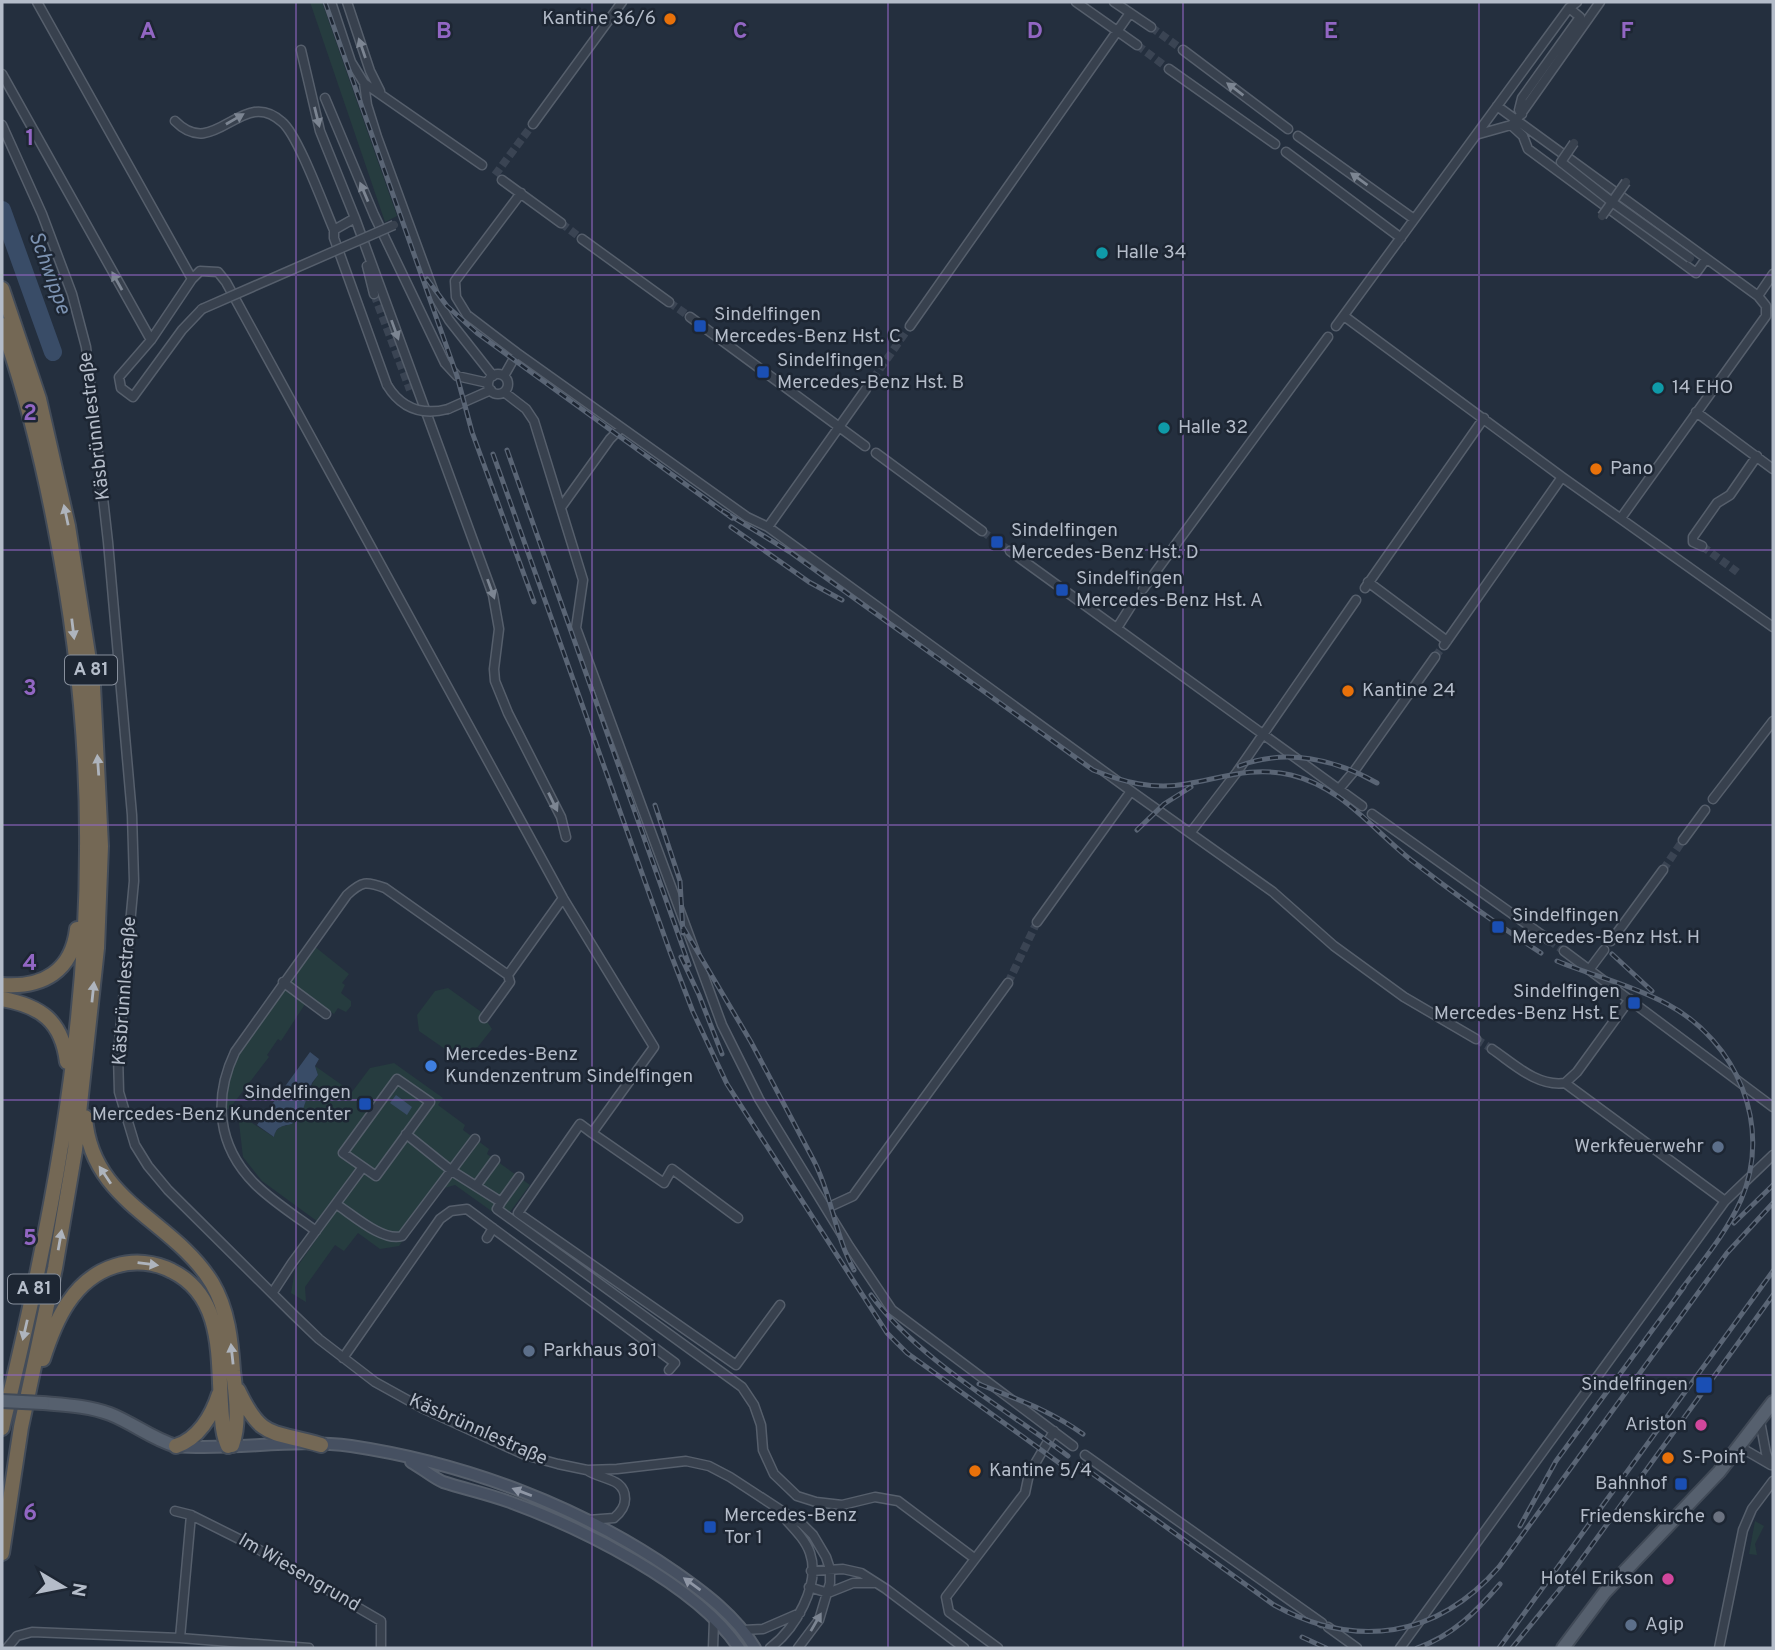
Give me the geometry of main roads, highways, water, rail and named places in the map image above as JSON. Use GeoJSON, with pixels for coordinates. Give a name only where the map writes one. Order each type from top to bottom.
{"type":"FeatureCollection","features":[{"type":"Feature","properties":{"kind":"highway","name":"A 81"},"geometry":{"type":"LineString","coordinates":[[2,289],[38,399],[68,526],[93,687],[101,846],[97,948],[86,1060],[67,1200],[21,1427],[2,1553]]}},
{"type":"Feature","properties":{"kind":"highway","name":"A 81"},"geometry":{"type":"LineString","coordinates":[[2,325],[37,445],[66,579],[79,682],[87,823],[83,947],[68,1091],[32,1301],[2,1428]]}},
{"type":"Feature","properties":{"kind":"highway"},"geometry":{"type":"LineString","coordinates":[[2,985],[30,985],[58,970],[69,959],[75,943],[87,823]]}},
{"type":"Feature","properties":{"kind":"highway"},"geometry":{"type":"LineString","coordinates":[[2,999],[34,1007],[51,1021],[65,1046],[68,1091]]}},
{"type":"Feature","properties":{"kind":"highway"},"geometry":{"type":"LineString","coordinates":[[86,1060],[86,1128],[92,1153],[108,1181],[122,1197],[184,1249],[201,1267],[214,1286],[228,1323],[235,1384],[236,1431],[230,1446]]}},
{"type":"Feature","properties":{"kind":"highway"},"geometry":{"type":"LineString","coordinates":[[21,1427],[29,1414],[51,1338],[69,1301],[93,1276],[116,1265],[141,1262],[162,1266],[184,1278],[198,1291],[213,1320],[219,1355],[223,1431],[230,1446]]}},
{"type":"Feature","properties":{"kind":"highway"},"geometry":{"type":"LineString","coordinates":[[235,1384],[250,1414],[262,1428],[275,1434],[321,1445]]}},
{"type":"Feature","properties":{"kind":"highway"},"geometry":{"type":"LineString","coordinates":[[176,1446],[186,1442],[200,1430],[220,1390]]}},
{"type":"Feature","properties":{"kind":"main road"},"geometry":{"type":"LineString","coordinates":[[2,1401],[84,1407],[109,1414],[161,1442],[176,1446],[348,1446],[435,1464],[498,1483],[543,1500],[648,1554],[687,1580],[724,1611],[743,1630],[755,1648]]}},
{"type":"Feature","properties":{"kind":"main road"},"geometry":{"type":"LineString","coordinates":[[1563,1648],[1605,1592],[1709,1484],[1773,1402]]}},
{"type":"Feature","properties":{"kind":"main road"},"geometry":{"type":"LineString","coordinates":[[393,1454],[441,1481],[508,1502],[582,1533],[648,1570],[714,1620],[738,1648]]}},
{"type":"Feature","properties":{"kind":"water"},"geometry":{"type":"Polygon","coordinates":[[[310,1052],[319,1059],[315,1066],[318,1075],[312,1083],[303,1109],[292,1124],[278,1129],[274,1137],[257,1125],[310,1052]]]}},
{"type":"Feature","properties":{"kind":"water"},"geometry":{"type":"Polygon","coordinates":[[[396,1095],[412,1107],[407,1115],[390,1103],[396,1095]]]}},
{"type":"Feature","properties":{"kind":"waterway","name":"Schwippe"},"geometry":{"type":"LineString","coordinates":[[2,210],[53,352]]}},
{"type":"Feature","properties":{"kind":"tunnel"},"geometry":{"type":"LineString","coordinates":[[1151,27],[1183,50]]}},
{"type":"Feature","properties":{"kind":"tunnel"},"geometry":{"type":"LineString","coordinates":[[1137,45],[1169,69]]}},
{"type":"Feature","properties":{"kind":"tunnel"},"geometry":{"type":"LineString","coordinates":[[495,175],[533,124]]}},
{"type":"Feature","properties":{"kind":"tunnel"},"geometry":{"type":"LineString","coordinates":[[561,223],[582,239]]}},
{"type":"Feature","properties":{"kind":"tunnel"},"geometry":{"type":"LineString","coordinates":[[374,294],[410,390]]}},
{"type":"Feature","properties":{"kind":"tunnel"},"geometry":{"type":"LineString","coordinates":[[669,302],[690,317]]}},
{"type":"Feature","properties":{"kind":"tunnel"},"geometry":{"type":"LineString","coordinates":[[866,389],[910,326]]}},
{"type":"Feature","properties":{"kind":"tunnel"},"geometry":{"type":"LineString","coordinates":[[982,531],[1010,551]]}},
{"type":"Feature","properties":{"kind":"tunnel"},"geometry":{"type":"LineString","coordinates":[[1702,546],[1740,574]]}},
{"type":"Feature","properties":{"kind":"tunnel"},"geometry":{"type":"LineString","coordinates":[[1435,657],[1444,645]]}},
{"type":"Feature","properties":{"kind":"tunnel"},"geometry":{"type":"LineString","coordinates":[[1663,870],[1683,840]]}},
{"type":"Feature","properties":{"kind":"tunnel"},"geometry":{"type":"LineString","coordinates":[[1008,983],[1037,922]]}},
{"type":"Feature","properties":{"kind":"tunnel"},"geometry":{"type":"LineString","coordinates":[[1549,940],[1564,951]]}},
{"type":"Feature","properties":{"kind":"tunnel"},"geometry":{"type":"LineString","coordinates":[[1476,1039],[1492,1049]]}},
{"type":"Feature","properties":{"kind":"railway"},"geometry":{"type":"LineString","coordinates":[[325,2],[457,376],[472,432],[534,602]]}},
{"type":"Feature","properties":{"kind":"railway"},"geometry":{"type":"LineString","coordinates":[[427,279],[447,306],[477,333],[732,518]]}},
{"type":"Feature","properties":{"kind":"railway"},"geometry":{"type":"LineString","coordinates":[[507,450],[689,965]]}},
{"type":"Feature","properties":{"kind":"railway"},"geometry":{"type":"LineString","coordinates":[[493,454],[670,952],[693,1012],[727,1084],[887,1333],[907,1353],[1062,1465]]}},
{"type":"Feature","properties":{"kind":"railway"},"geometry":{"type":"LineString","coordinates":[[723,511],[790,552],[1093,770],[1127,781],[1162,786],[1264,772],[1291,775],[1309,781],[1341,799],[1427,872],[1541,953]]}},
{"type":"Feature","properties":{"kind":"railway"},"geometry":{"type":"LineString","coordinates":[[731,527],[809,582],[842,600]]}},
{"type":"Feature","properties":{"kind":"railway"},"geometry":{"type":"LineString","coordinates":[[1239,766],[1274,758],[1310,759],[1344,768],[1377,783]]}},
{"type":"Feature","properties":{"kind":"railway"},"geometry":{"type":"LineString","coordinates":[[1137,830],[1164,804],[1191,787]]}},
{"type":"Feature","properties":{"kind":"railway"},"geometry":{"type":"LineString","coordinates":[[655,805],[680,881],[683,933]]}},
{"type":"Feature","properties":{"kind":"railway"},"geometry":{"type":"LineString","coordinates":[[683,927],[751,1042],[814,1161],[842,1244],[854,1270]]}},
{"type":"Feature","properties":{"kind":"railway"},"geometry":{"type":"LineString","coordinates":[[1612,954],[1652,991]]}},
{"type":"Feature","properties":{"kind":"railway"},"geometry":{"type":"LineString","coordinates":[[681,957],[722,1054]]}},
{"type":"Feature","properties":{"kind":"railway"},"geometry":{"type":"LineString","coordinates":[[1557,961],[1654,997],[1692,1020],[1713,1040],[1730,1063],[1742,1088],[1750,1115],[1753,1143],[1750,1172],[1741,1200],[1728,1225],[1678,1294]]}},
{"type":"Feature","properties":{"kind":"railway"},"geometry":{"type":"LineString","coordinates":[[1734,1223],[1773,1185]]}},
{"type":"Feature","properties":{"kind":"railway"},"geometry":{"type":"LineString","coordinates":[[1079,1464],[1274,1605],[1305,1619],[1335,1628],[1394,1630],[1422,1622],[1449,1609],[1475,1591],[1499,1567],[1727,1253],[1773,1203]]}},
{"type":"Feature","properties":{"kind":"railway"},"geometry":{"type":"LineString","coordinates":[[1499,1648],[1773,1271]]}},
{"type":"Feature","properties":{"kind":"railway"},"geometry":{"type":"LineString","coordinates":[[1520,1526],[1556,1461],[1684,1287]]}},
{"type":"Feature","properties":{"kind":"railway"},"geometry":{"type":"LineString","coordinates":[[871,1295],[890,1318],[937,1361],[1068,1456]]}},
{"type":"Feature","properties":{"kind":"railway"},"geometry":{"type":"LineString","coordinates":[[1512,1648],[1560,1589],[1773,1295]]}},
{"type":"Feature","properties":{"kind":"railway"},"geometry":{"type":"LineString","coordinates":[[979,1384],[1045,1411],[1083,1434]]}},
{"type":"Feature","properties":{"kind":"railway"},"geometry":{"type":"LineString","coordinates":[[1417,1648],[1441,1637],[1463,1622],[1500,1584]]}},
{"type":"Feature","properties":{"kind":"railway"},"geometry":{"type":"LineString","coordinates":[[1302,1637],[1326,1648]]}},
{"type":"Feature","properties":{"kind":"place","name":"Kantine 36/6"},"geometry":{"type":"Point","coordinates":[670,19]}},
{"type":"Feature","properties":{"kind":"place","name":"Halle 34"},"geometry":{"type":"Point","coordinates":[1102,253]}},
{"type":"Feature","properties":{"kind":"place","name":"Sindelfingen Mercedes-Benz Hst. C"},"geometry":{"type":"Point","coordinates":[700,326]}},
{"type":"Feature","properties":{"kind":"place","name":"Sindelfingen Mercedes-Benz Hst. B"},"geometry":{"type":"Point","coordinates":[763,372]}},
{"type":"Feature","properties":{"kind":"place","name":"14 EHO"},"geometry":{"type":"Point","coordinates":[1658,388]}},
{"type":"Feature","properties":{"kind":"place","name":"Halle 32"},"geometry":{"type":"Point","coordinates":[1164,428]}},
{"type":"Feature","properties":{"kind":"place","name":"Pano"},"geometry":{"type":"Point","coordinates":[1596,469]}},
{"type":"Feature","properties":{"kind":"place","name":"Sindelfingen Mercedes-Benz Hst. D"},"geometry":{"type":"Point","coordinates":[997,542]}},
{"type":"Feature","properties":{"kind":"place","name":"Sindelfingen Mercedes-Benz Hst. A"},"geometry":{"type":"Point","coordinates":[1062,590]}},
{"type":"Feature","properties":{"kind":"place","name":"Kantine 24"},"geometry":{"type":"Point","coordinates":[1348,691]}},
{"type":"Feature","properties":{"kind":"place","name":"Sindelfingen Mercedes-Benz Hst. H"},"geometry":{"type":"Point","coordinates":[1498,927]}},
{"type":"Feature","properties":{"kind":"place","name":"Sindelfingen Mercedes-Benz Hst. E"},"geometry":{"type":"Point","coordinates":[1634,1003]}},
{"type":"Feature","properties":{"kind":"place","name":"Mercedes-Benz Kundenzentrum Sindelfingen"},"geometry":{"type":"Point","coordinates":[431,1066]}},
{"type":"Feature","properties":{"kind":"place","name":"Sindelfingen Mercedes-Benz Kundencenter"},"geometry":{"type":"Point","coordinates":[365,1104]}},
{"type":"Feature","properties":{"kind":"place","name":"Werkfeuerwehr"},"geometry":{"type":"Point","coordinates":[1718,1147]}},
{"type":"Feature","properties":{"kind":"place","name":"Parkhaus 301"},"geometry":{"type":"Point","coordinates":[529,1351]}},
{"type":"Feature","properties":{"kind":"place","name":"Sindelfingen"},"geometry":{"type":"Point","coordinates":[1704,1385]}},
{"type":"Feature","properties":{"kind":"place","name":"Ariston"},"geometry":{"type":"Point","coordinates":[1701,1425]}},
{"type":"Feature","properties":{"kind":"place","name":"S-Point"},"geometry":{"type":"Point","coordinates":[1668,1458]}},
{"type":"Feature","properties":{"kind":"place","name":"Kantine 5/4"},"geometry":{"type":"Point","coordinates":[975,1471]}},
{"type":"Feature","properties":{"kind":"place","name":"Bahnhof"},"geometry":{"type":"Point","coordinates":[1681,1484]}},
{"type":"Feature","properties":{"kind":"place","name":"Friedenskirche"},"geometry":{"type":"Point","coordinates":[1719,1517]}},
{"type":"Feature","properties":{"kind":"place","name":"Mercedes-Benz Tor 1"},"geometry":{"type":"Point","coordinates":[710,1527]}},
{"type":"Feature","properties":{"kind":"place","name":"Hotel Erikson"},"geometry":{"type":"Point","coordinates":[1668,1579]}},
{"type":"Feature","properties":{"kind":"place","name":"Agip"},"geometry":{"type":"Point","coordinates":[1631,1625]}}]}
